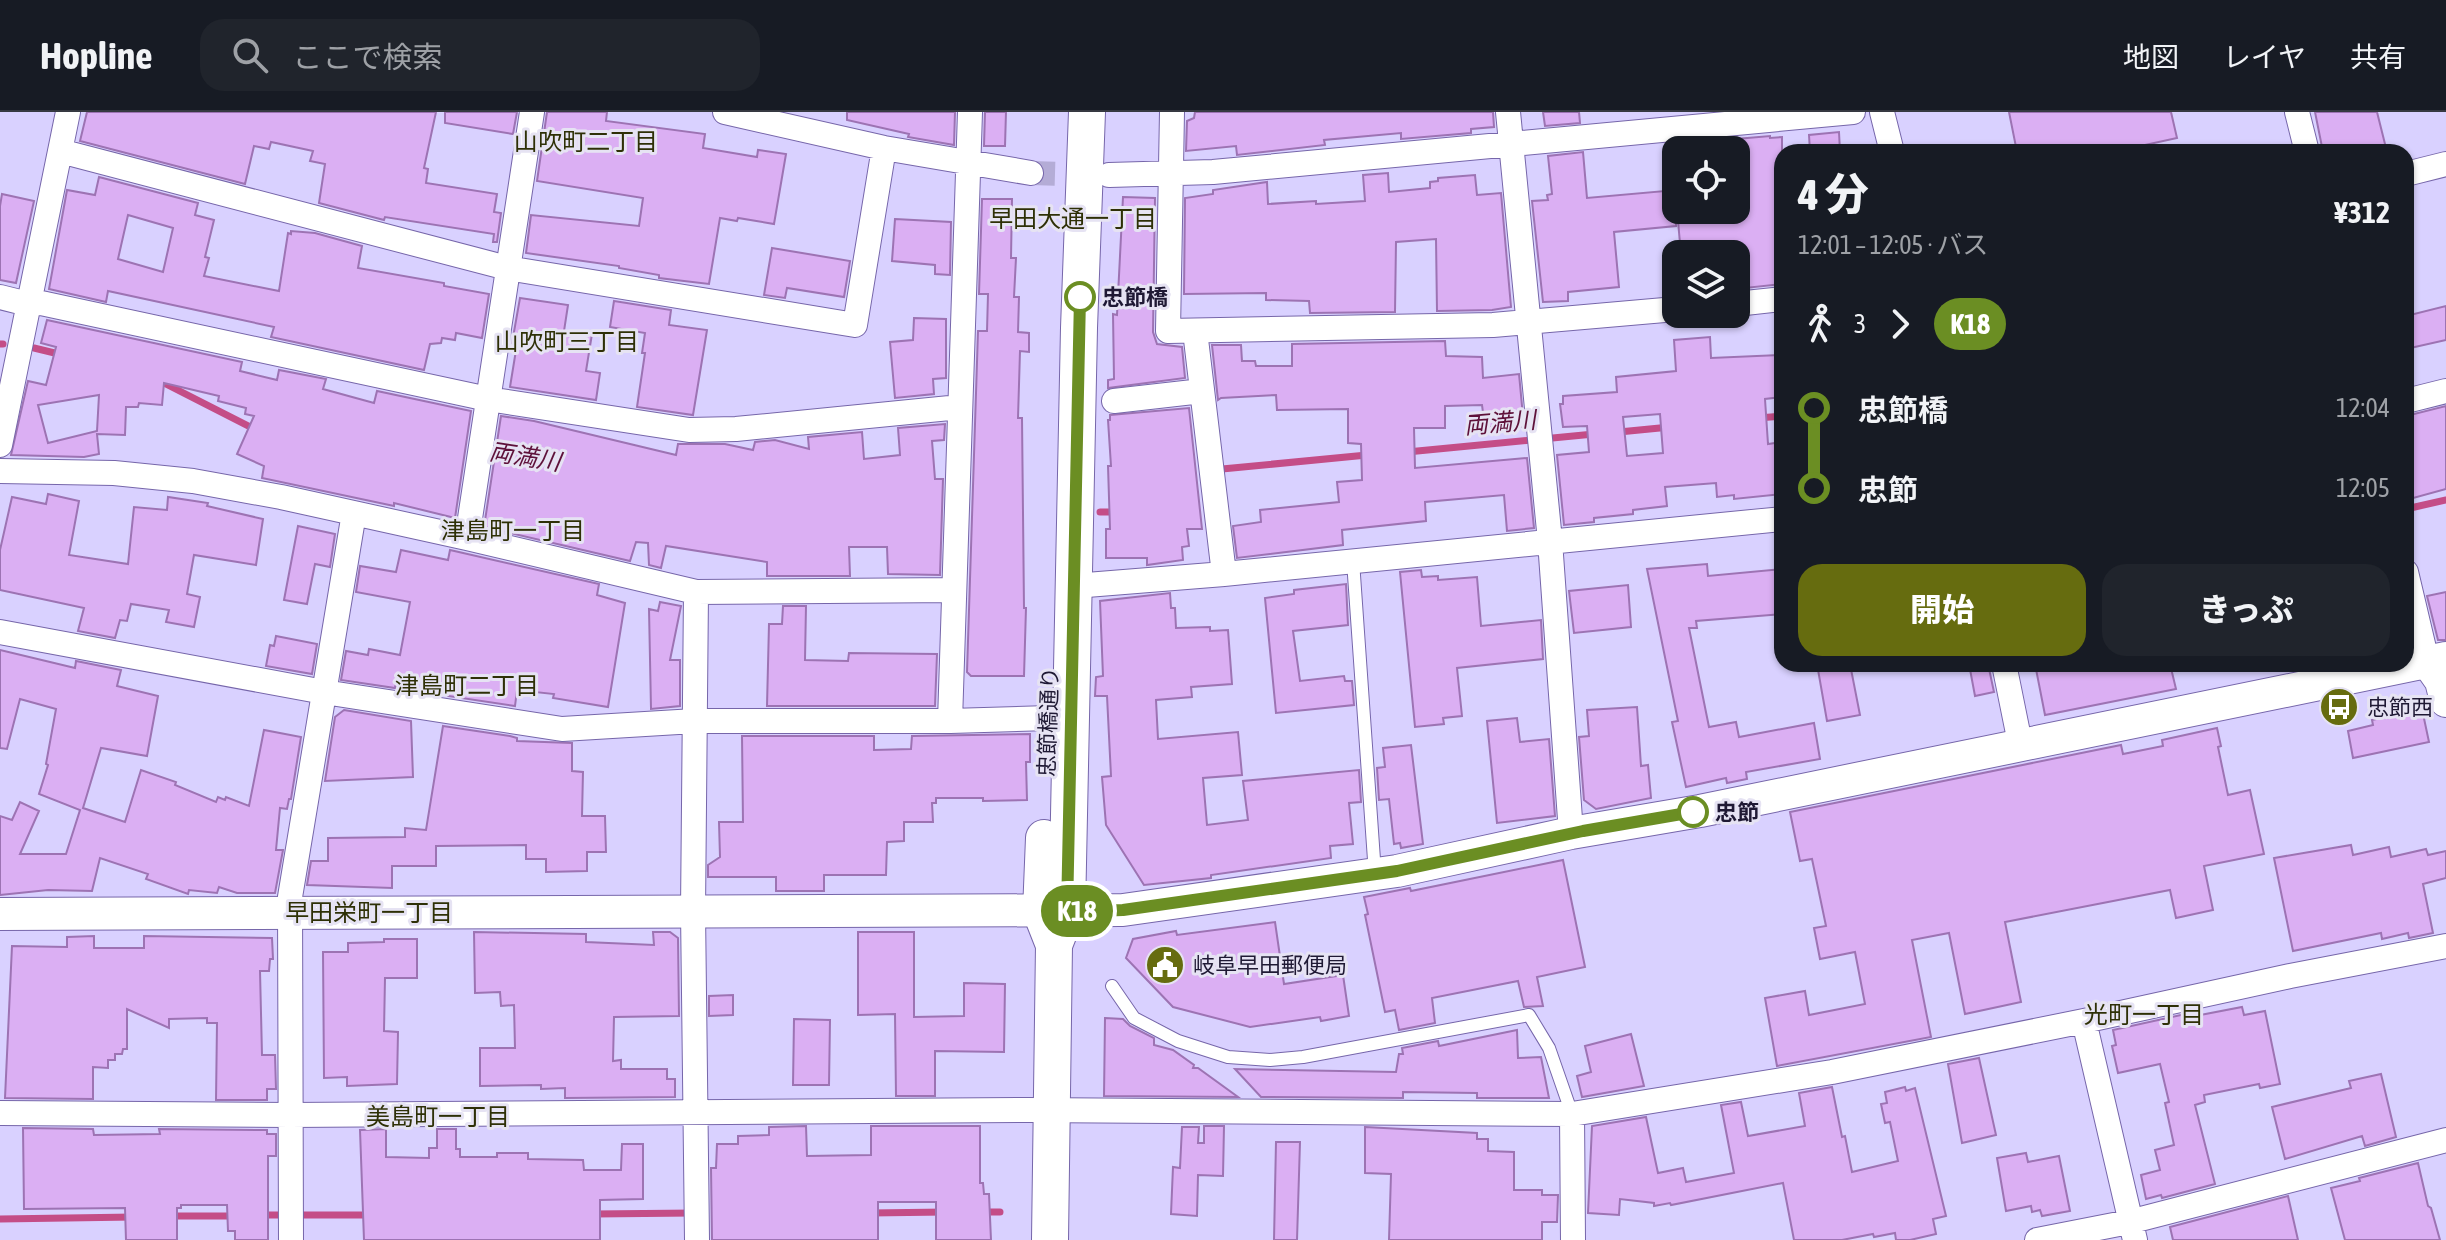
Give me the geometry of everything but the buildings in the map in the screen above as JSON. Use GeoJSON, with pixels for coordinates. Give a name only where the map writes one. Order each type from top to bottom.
{"type":"FeatureCollection","features":[{"type":"Feature","properties":{"kind":"main road","name":"忠節橋通り"},"geometry":{"type":"LineString","coordinates":[[1050,1240],[1054,912],[1049,718],[1065,112]]}},
{"type":"Feature","properties":{"kind":"main road","name":"忠節橋通り"},"geometry":{"type":"LineString","coordinates":[[1054,912],[1074,586],[1087,112]]}},
{"type":"Feature","properties":{"kind":"street"},"geometry":{"type":"LineString","coordinates":[[0,445],[68,112]]}},
{"type":"Feature","properties":{"kind":"street"},"geometry":{"type":"LineString","coordinates":[[467,538],[532,112]]}},
{"type":"Feature","properties":{"kind":"street"},"geometry":{"type":"LineString","coordinates":[[725,112],[884,148],[1031,173]]}},
{"type":"Feature","properties":{"kind":"street"},"geometry":{"type":"LineString","coordinates":[[950,721],[970,112]]}},
{"type":"Feature","properties":{"kind":"street"},"geometry":{"type":"LineString","coordinates":[[1172,112],[1168,331],[1528,323],[1662,310]]}},
{"type":"Feature","properties":{"kind":"street"},"geometry":{"type":"LineString","coordinates":[[1508,112],[1550,541],[1571,833]]}},
{"type":"Feature","properties":{"kind":"street"},"geometry":{"type":"LineString","coordinates":[[1109,175],[1171,174],[1511,146],[1853,112]]}},
{"type":"Feature","properties":{"kind":"street"},"geometry":{"type":"LineString","coordinates":[[1882,112],[1890,144]]}},
{"type":"Feature","properties":{"kind":"street"},"geometry":{"type":"LineString","coordinates":[[2297,112],[2305,144]]}},
{"type":"Feature","properties":{"kind":"street"},"geometry":{"type":"LineString","coordinates":[[60,151],[507,268],[855,325],[884,148]]}},
{"type":"Feature","properties":{"kind":"street"},"geometry":{"type":"LineString","coordinates":[[2414,172],[2446,164]]}},
{"type":"Feature","properties":{"kind":"street"},"geometry":{"type":"LineString","coordinates":[[0,297],[28,304],[41,303],[488,399],[689,430],[712,431],[960,407]]}},
{"type":"Feature","properties":{"kind":"street"},"geometry":{"type":"LineString","coordinates":[[1750,302],[1774,300]]}},
{"type":"Feature","properties":{"kind":"street"},"geometry":{"type":"LineString","coordinates":[[1195,331],[1224,574]]}},
{"type":"Feature","properties":{"kind":"street"},"geometry":{"type":"LineString","coordinates":[[1114,401],[1202,391]]}},
{"type":"Feature","properties":{"kind":"street"},"geometry":{"type":"LineString","coordinates":[[2414,399],[2446,391]]}},
{"type":"Feature","properties":{"kind":"street"},"geometry":{"type":"LineString","coordinates":[[0,471],[114,473],[193,481],[354,513],[696,592],[954,590]]}},
{"type":"Feature","properties":{"kind":"street"},"geometry":{"type":"LineString","coordinates":[[291,1223],[290,897],[354,513]]}},
{"type":"Feature","properties":{"kind":"street"},"geometry":{"type":"LineString","coordinates":[[1074,586],[1774,520]]}},
{"type":"Feature","properties":{"kind":"street"},"geometry":{"type":"LineString","coordinates":[[696,592],[693,911],[697,1222]]}},
{"type":"Feature","properties":{"kind":"street"},"geometry":{"type":"LineString","coordinates":[[2414,595],[2446,701]]}},
{"type":"Feature","properties":{"kind":"street"},"geometry":{"type":"LineString","coordinates":[[0,632],[324,692],[562,729],[695,721],[1049,718]]}},
{"type":"Feature","properties":{"kind":"street"},"geometry":{"type":"LineString","coordinates":[[2414,664],[2436,660]]}},
{"type":"Feature","properties":{"kind":"street"},"geometry":{"type":"LineString","coordinates":[[2006,672],[2020,743]]}},
{"type":"Feature","properties":{"kind":"street"},"geometry":{"type":"LineString","coordinates":[[0,914],[1123,910],[1375,874],[1571,833],[1700,811],[2376,672]]}},
{"type":"Feature","properties":{"kind":"street"},"geometry":{"type":"LineString","coordinates":[[0,1113],[290,1115],[1052,1110],[1572,1114],[1732,1090],[2446,946]]}},
{"type":"Feature","properties":{"kind":"street"},"geometry":{"type":"LineString","coordinates":[[2084,1021],[2132,1231]]}},
{"type":"Feature","properties":{"kind":"street"},"geometry":{"type":"LineString","coordinates":[[1572,1114],[1573,1240]]}},
{"type":"Feature","properties":{"kind":"street"},"geometry":{"type":"LineString","coordinates":[[2037,1240],[2132,1231],[2446,1140]]}},
{"type":"Feature","properties":{"kind":"lane"},"geometry":{"type":"LineString","coordinates":[[1353,561],[1375,874]]}},
{"type":"Feature","properties":{"kind":"lane"},"geometry":{"type":"LineString","coordinates":[[1112,986],[1134,1018],[1157,1032],[1228,1057],[1270,1060],[1303,1057],[1529,1015],[1549,1048],[1572,1114]]}},
{"type":"Feature","properties":{"kind":"waterway","name":"両満川"},"geometry":{"type":"LineString","coordinates":[[34,348],[63,355]]}},
{"type":"Feature","properties":{"kind":"waterway","name":"両満川"},"geometry":{"type":"LineString","coordinates":[[160,381],[256,430]]}},
{"type":"Feature","properties":{"kind":"waterway","name":"両満川"},"geometry":{"type":"LineString","coordinates":[[1758,418],[1774,417]]}},
{"type":"Feature","properties":{"kind":"waterway","name":"両満川"},"geometry":{"type":"LineString","coordinates":[[1619,432],[1670,427]]}},
{"type":"Feature","properties":{"kind":"waterway","name":"両満川"},"geometry":{"type":"LineString","coordinates":[[1407,452],[1594,434]]}},
{"type":"Feature","properties":{"kind":"waterway","name":"両満川"},"geometry":{"type":"LineString","coordinates":[[1222,469],[1367,455]]}},
{"type":"Feature","properties":{"kind":"waterway","name":"両満川"},"geometry":{"type":"LineString","coordinates":[[2414,507],[2446,500]]}},
{"type":"Feature","properties":{"kind":"waterway","name":"両満川"},"geometry":{"type":"LineString","coordinates":[[1100,512],[1117,512]]}},
{"type":"Feature","properties":{"kind":"waterway"},"geometry":{"type":"LineString","coordinates":[[870,1213],[946,1212]]}},
{"type":"Feature","properties":{"kind":"waterway"},"geometry":{"type":"LineString","coordinates":[[982,1212],[1000,1212]]}},
{"type":"Feature","properties":{"kind":"waterway"},"geometry":{"type":"LineString","coordinates":[[594,1214],[694,1213]]}},
{"type":"Feature","properties":{"kind":"waterway"},"geometry":{"type":"LineString","coordinates":[[262,1215],[370,1215]]}},
{"type":"Feature","properties":{"kind":"waterway"},"geometry":{"type":"LineString","coordinates":[[170,1216],[234,1216]]}},
{"type":"Feature","properties":{"kind":"waterway"},"geometry":{"type":"LineString","coordinates":[[0,1219],[134,1217]]}},
{"type":"Feature","properties":{"kind":"tunnel"},"geometry":{"type":"LineString","coordinates":[[1031,173],[1099,175]]}},
{"type":"Feature","properties":{"kind":"bus line","name":"K18"},"geometry":{"type":"LineString","coordinates":[[1080,297],[1067,912],[1123,910],[1397,871],[1583,831],[1693,812]]}},
{"type":"Feature","properties":{"kind":"place","name":"忠節橋"},"geometry":{"type":"Point","coordinates":[1080,297]}},
{"type":"Feature","properties":{"kind":"place","name":"忠節西"},"geometry":{"type":"Point","coordinates":[2339,707]}},
{"type":"Feature","properties":{"kind":"place","name":"忠節"},"geometry":{"type":"Point","coordinates":[1693,812]}},
{"type":"Feature","properties":{"kind":"place","name":"岐阜早田郵便局"},"geometry":{"type":"Point","coordinates":[1165,965]}},
{"type":"Feature","properties":{"kind":"district","name":"山吹町二丁目"},"geometry":{"type":"Point","coordinates":[586,142]}},
{"type":"Feature","properties":{"kind":"district","name":"早田大通一丁目"},"geometry":{"type":"Point","coordinates":[1073,219]}},
{"type":"Feature","properties":{"kind":"district","name":"山吹町三丁目"},"geometry":{"type":"Point","coordinates":[567,342]}},
{"type":"Feature","properties":{"kind":"district","name":"津島町一丁目"},"geometry":{"type":"Point","coordinates":[513,531]}},
{"type":"Feature","properties":{"kind":"district","name":"津島町二丁目"},"geometry":{"type":"Point","coordinates":[467,686]}},
{"type":"Feature","properties":{"kind":"district","name":"早田栄町一丁目"},"geometry":{"type":"Point","coordinates":[369,913]}},
{"type":"Feature","properties":{"kind":"district","name":"光町一丁目"},"geometry":{"type":"Point","coordinates":[2144,1015]}},
{"type":"Feature","properties":{"kind":"district","name":"美島町一丁目"},"geometry":{"type":"Point","coordinates":[438,1117]}}]}
